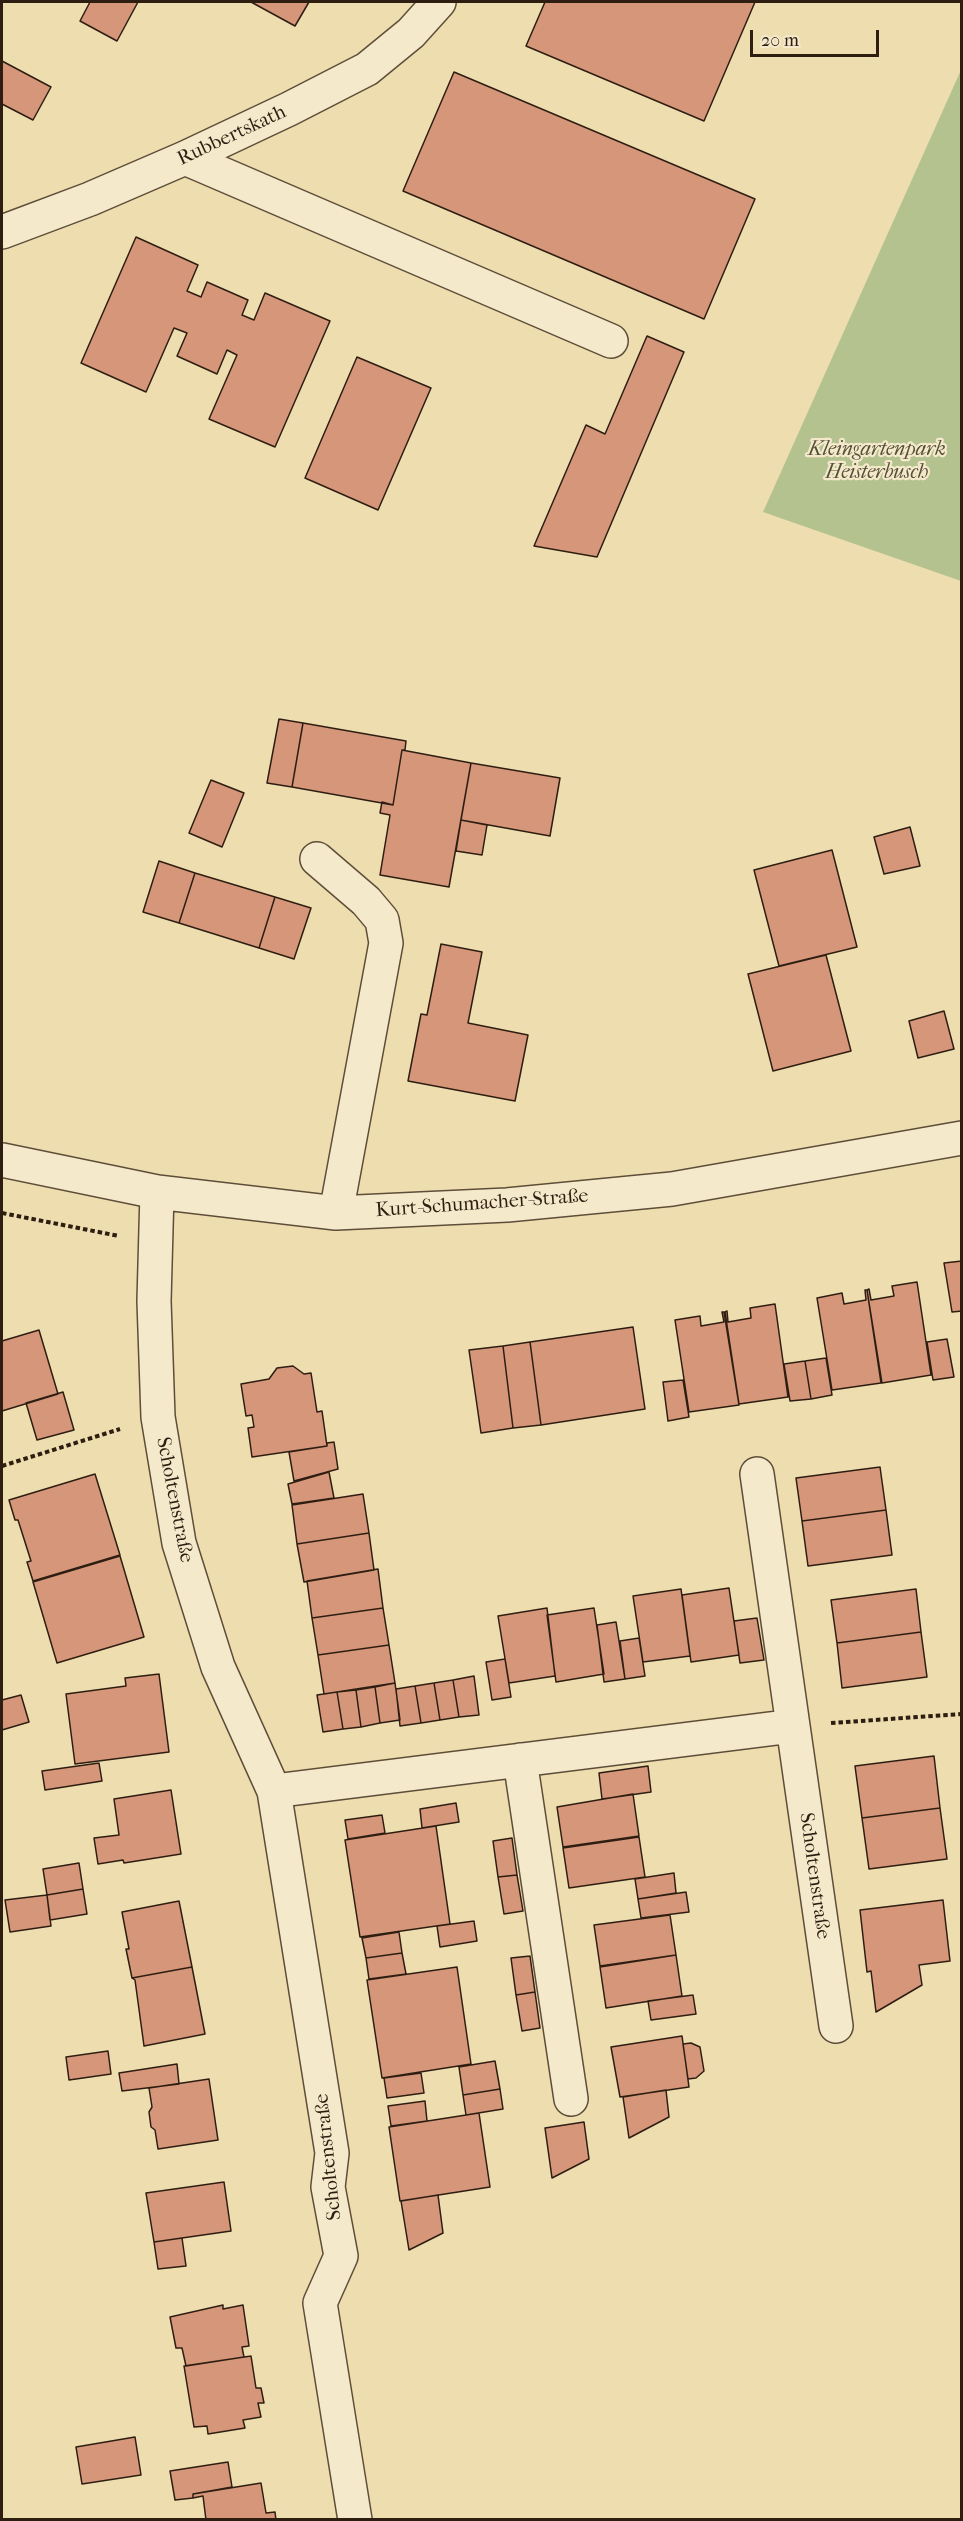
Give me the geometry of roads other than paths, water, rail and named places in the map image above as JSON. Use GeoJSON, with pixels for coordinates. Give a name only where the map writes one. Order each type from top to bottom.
{"type":"FeatureCollection","features":[{"type":"Feature","properties":{"kind":"street","name":"Rubbertskath"},"geometry":{"type":"LineString","coordinates":[[2,232],[90,199],[185,158],[368,69],[411,33],[439,2]]}},
{"type":"Feature","properties":{"kind":"street"},"geometry":{"type":"LineString","coordinates":[[185,158],[611,341]]}},
{"type":"Feature","properties":{"kind":"street"},"geometry":{"type":"LineString","coordinates":[[317,860],[366,901],[382,920],[386,943],[372,1029],[336,1213]]}},
{"type":"Feature","properties":{"kind":"street","name":"Kurt-Schumacher-Straße"},"geometry":{"type":"LineString","coordinates":[[2,1160],[157,1192],[336,1213],[507,1205],[672,1190],[962,1138]]}},
{"type":"Feature","properties":{"kind":"street","name":"Scholtenstraße"},"geometry":{"type":"LineString","coordinates":[[157,1192],[154,1301],[158,1417],[179,1543],[218,1667],[274,1791],[332,2153],[328,2187],[341,2256],[320,2303],[355,2520]]}},
{"type":"Feature","properties":{"kind":"street","name":"Scholtenstraße"},"geometry":{"type":"LineString","coordinates":[[757,1474],[836,2026]]}},
{"type":"Feature","properties":{"kind":"street"},"geometry":{"type":"LineString","coordinates":[[274,1791],[793,1726]]}},
{"type":"Feature","properties":{"kind":"street"},"geometry":{"type":"LineString","coordinates":[[520,1760],[571,2099]]}},
{"type":"Feature","properties":{"kind":"park label","name":"Kleingartenpark Heisterbusch"},"geometry":{"type":"Point","coordinates":[877,462]}}]}
